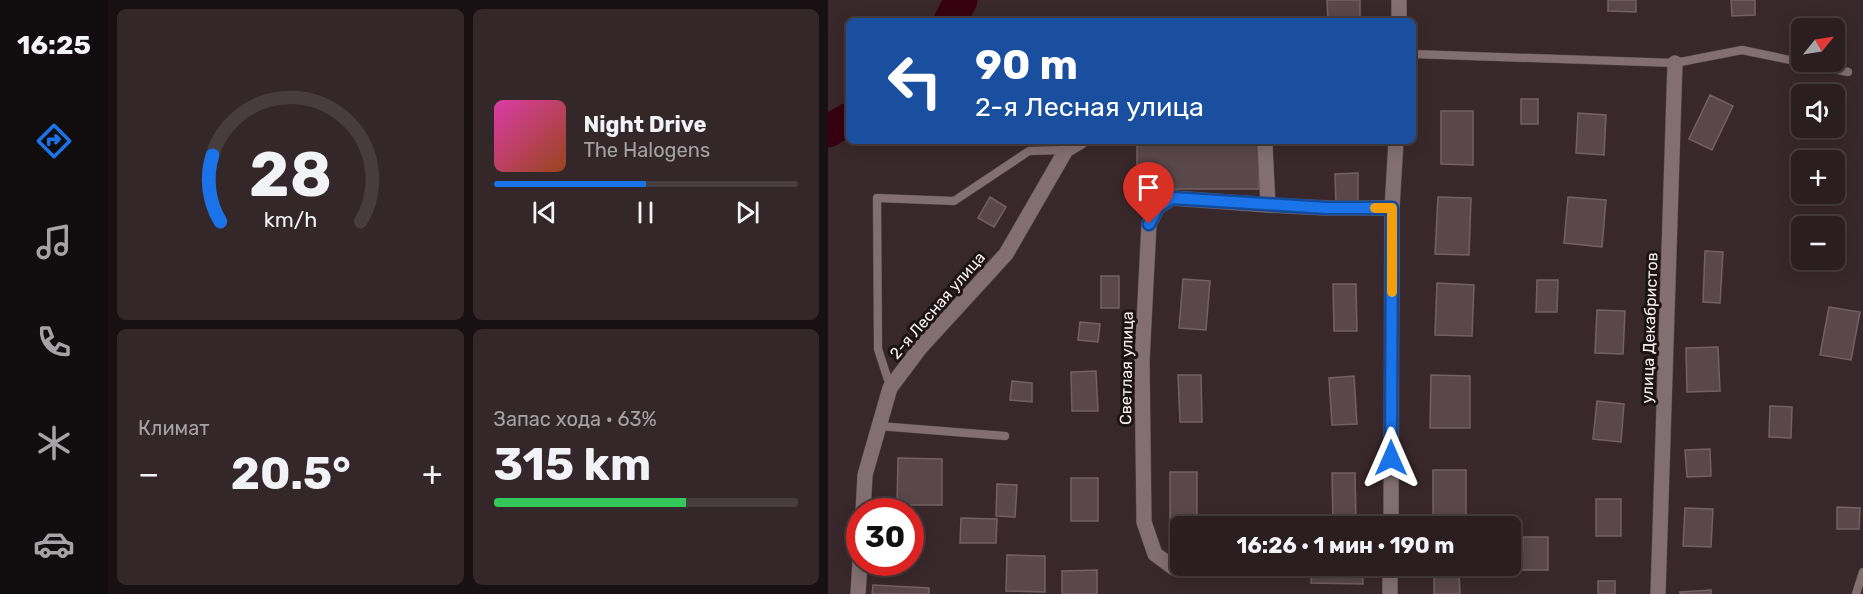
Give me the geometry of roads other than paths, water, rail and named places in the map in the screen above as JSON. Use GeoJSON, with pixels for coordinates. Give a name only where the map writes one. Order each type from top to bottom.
{"type":"FeatureCollection","features":[{"type":"Feature","properties":{"kind":"street"},"geometry":{"type":"LineString","coordinates":[[1399,0],[1399,18]]}},
{"type":"Feature","properties":{"kind":"street","name":"улица Декабристов"},"geometry":{"type":"LineString","coordinates":[[1658,594],[1675,63]]}},
{"type":"Feature","properties":{"kind":"street","name":"2-я Лесная улица"},"geometry":{"type":"LineString","coordinates":[[864,498],[865,475],[890,388],[920,348],[1006,254],[1066,150],[1076,144]]}},
{"type":"Feature","properties":{"kind":"street"},"geometry":{"type":"LineString","coordinates":[[1264,144],[1268,204],[1326,208],[1392,208]]}},
{"type":"Feature","properties":{"kind":"street"},"geometry":{"type":"LineString","coordinates":[[1391,516],[1392,208],[1396,144]]}},
{"type":"Feature","properties":{"kind":"street","name":"Светлая улица"},"geometry":{"type":"LineString","coordinates":[[1170,565],[1155,554],[1144,522],[1142,361],[1149,224],[1158,207],[1172,198],[1268,204]]}},
{"type":"Feature","properties":{"kind":"street"},"geometry":{"type":"LineString","coordinates":[[858,594],[859,576]]}},
{"type":"Feature","properties":{"kind":"street"},"geometry":{"type":"LineString","coordinates":[[1390,576],[1390,594]]}},
{"type":"Feature","properties":{"kind":"lane"},"geometry":{"type":"LineString","coordinates":[[1416,54],[1675,63],[1742,50],[1848,72]]}},
{"type":"Feature","properties":{"kind":"lane"},"geometry":{"type":"LineString","coordinates":[[890,388],[878,350],[877,198],[954,201],[1029,151],[1066,150]]}},
{"type":"Feature","properties":{"kind":"lane"},"geometry":{"type":"LineString","coordinates":[[879,426],[1005,436]]}},
{"type":"Feature","properties":{"kind":"lane"},"geometry":{"type":"LineString","coordinates":[[1856,594],[1863,572]]}},
{"type":"Feature","properties":{"kind":"waterway"},"geometry":{"type":"LineString","coordinates":[[952,18],[961,0]]}},
{"type":"Feature","properties":{"kind":"waterway"},"geometry":{"type":"LineString","coordinates":[[828,131],[846,121]]}}]}
